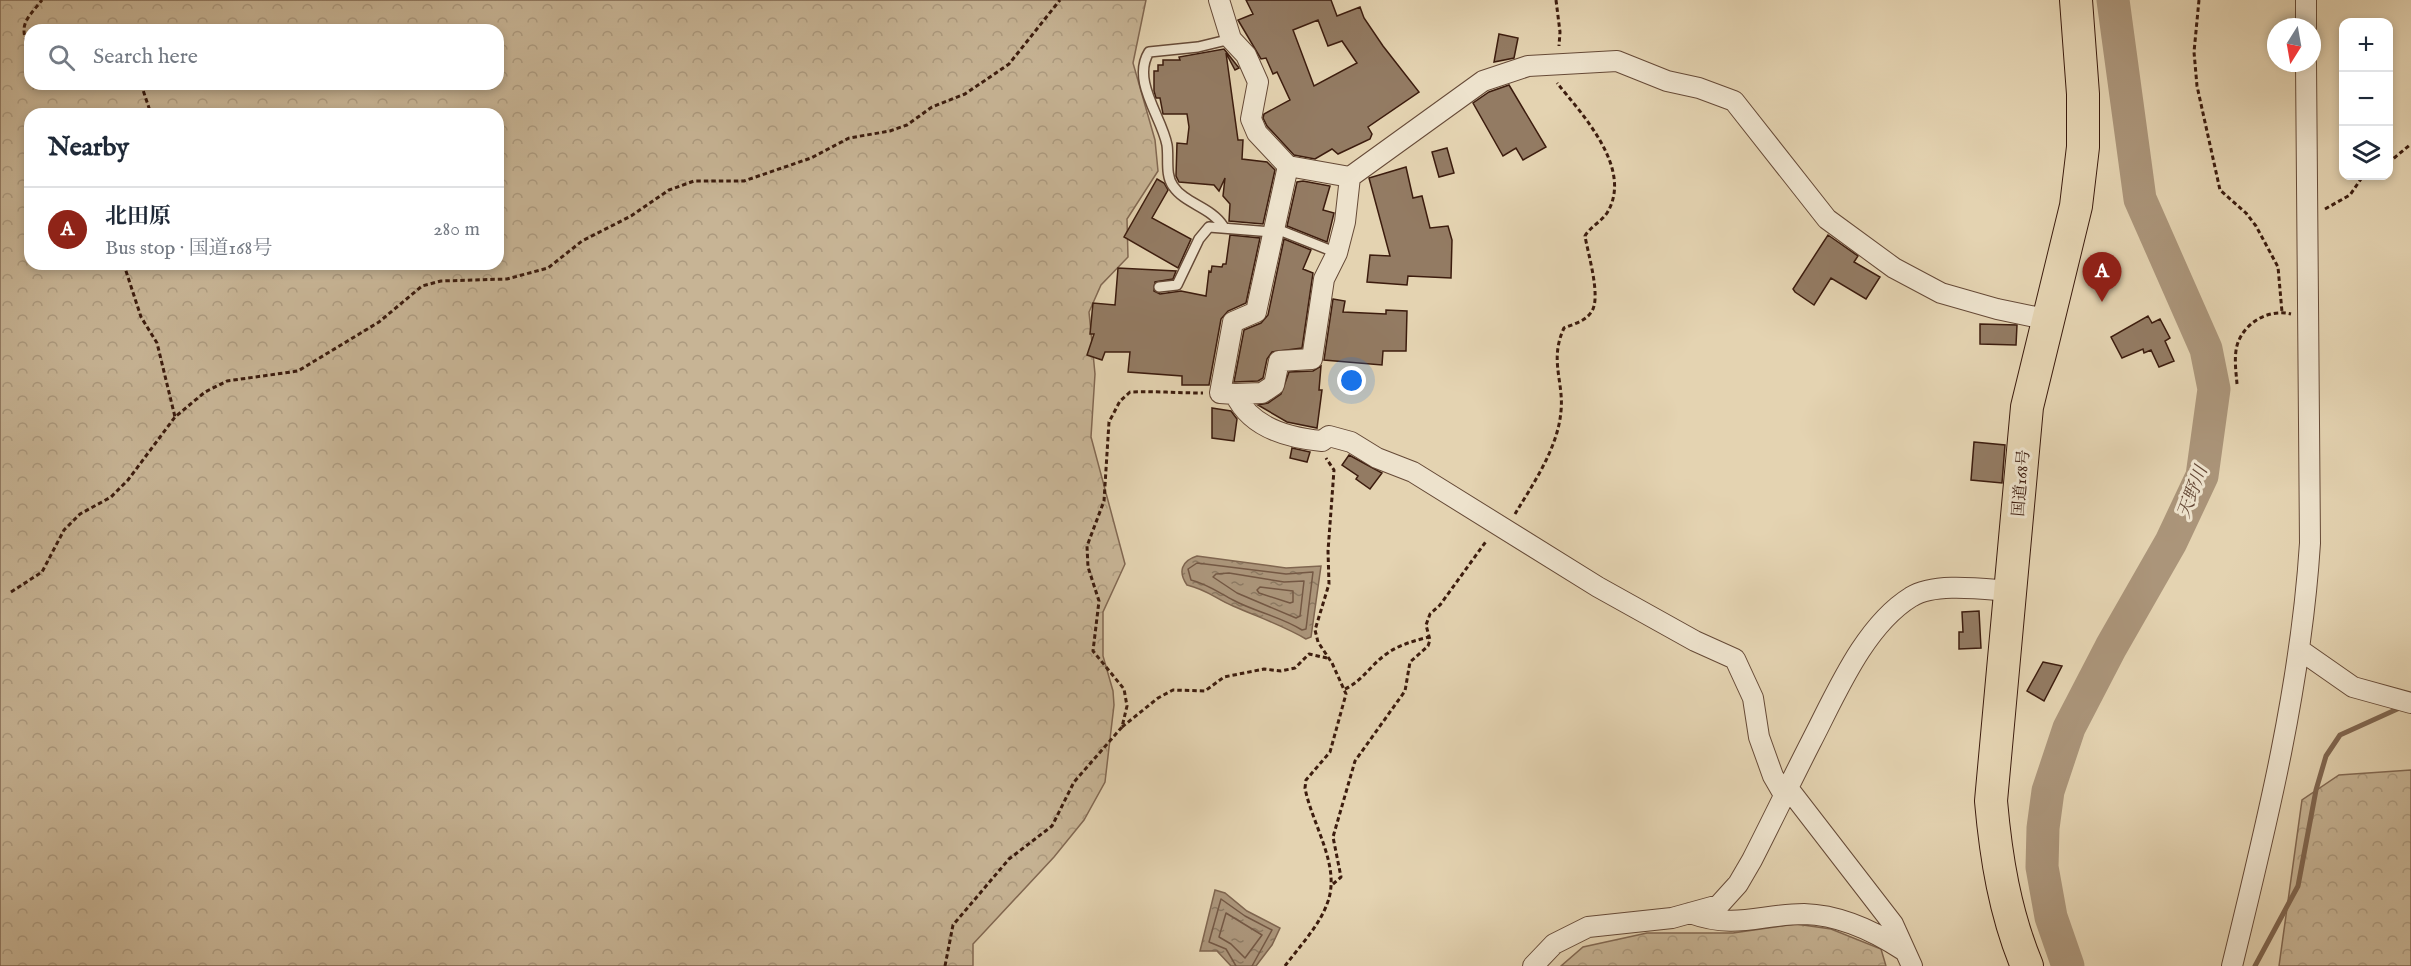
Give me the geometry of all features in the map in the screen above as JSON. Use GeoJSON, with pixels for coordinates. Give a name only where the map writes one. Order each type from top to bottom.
{"type":"FeatureCollection","features":[{"type":"Feature","properties":{"kind":"highway","name":"国道168号"},"geometry":{"type":"LineString","coordinates":[[2026,966],[2012,930],[1996,857],[1991,801],[2026,407],[2050,320],[2076,206],[2083,147],[2083,94],[2076,0]]}},
{"type":"Feature","properties":{"kind":"street"},"geometry":{"type":"LineString","coordinates":[[1219,0],[1231,39],[1246,55],[1258,82],[1251,119],[1257,133],[1288,166],[1350,177],[1483,81],[1528,66],[1617,61],[1667,81],[1699,88],[1734,101],[1827,219],[1894,268],[1941,293],[1997,309],[2050,320]]}},
{"type":"Feature","properties":{"kind":"street"},"geometry":{"type":"LineString","coordinates":[[2306,0],[2306,18]]}},
{"type":"Feature","properties":{"kind":"street"},"geometry":{"type":"LineString","coordinates":[[2232,966],[2263,838],[2300,650],[2310,543],[2306,72]]}},
{"type":"Feature","properties":{"kind":"street"},"geometry":{"type":"LineString","coordinates":[[1288,166],[1256,312],[1233,321],[1227,393],[1242,409],[1259,421],[1300,439],[1322,441],[1329,436],[1351,442],[1377,458],[1413,472],[1598,587],[1695,641],[1735,659],[1753,698],[1759,737],[1773,776],[1893,924],[1907,958]]}},
{"type":"Feature","properties":{"kind":"street"},"geometry":{"type":"LineString","coordinates":[[1227,393],[1262,393],[1274,386],[1279,361],[1312,359],[1324,279],[1337,253],[1345,222],[1350,177]]}},
{"type":"Feature","properties":{"kind":"street"},"geometry":{"type":"LineString","coordinates":[[1533,966],[1554,944],[1588,927],[1672,918],[1719,905],[1738,884],[1842,681],[1878,626],[1912,595],[1942,589],[2010,591]]}},
{"type":"Feature","properties":{"kind":"street"},"geometry":{"type":"LineString","coordinates":[[2300,650],[2353,687],[2411,703]]}},
{"type":"Feature","properties":{"kind":"street"},"geometry":{"type":"LineString","coordinates":[[1690,913],[1712,921],[1746,921],[1803,914],[1831,917],[1882,937],[1907,958]]}},
{"type":"Feature","properties":{"kind":"lane"},"geometry":{"type":"LineString","coordinates":[[1223,226],[1218,218],[1177,191],[1171,183],[1167,145],[1149,98],[1144,69],[1149,52],[1198,47],[1231,39]]}},
{"type":"Feature","properties":{"kind":"lane"},"geometry":{"type":"LineString","coordinates":[[1159,287],[1177,285],[1204,231],[1209,227],[1273,230],[1337,253]]}},
{"type":"Feature","properties":{"kind":"path"},"geometry":{"type":"LineString","coordinates":[[24,38],[22,35],[24,23],[42,0]]}},
{"type":"Feature","properties":{"kind":"path"},"geometry":{"type":"LineString","coordinates":[[11,592],[42,572],[64,530],[80,514],[111,496],[128,480],[175,417],[205,392],[227,381],[298,371],[380,322],[422,286],[441,282],[507,279],[548,268],[582,241],[631,216],[669,189],[694,181],[744,181],[811,158],[849,138],[890,131],[907,124],[932,107],[965,94],[1009,64],[1060,0]]}},
{"type":"Feature","properties":{"kind":"path"},"geometry":{"type":"LineString","coordinates":[[1333,884],[1341,877],[1333,837],[1354,761],[1405,691],[1410,662],[1428,646],[1426,625],[1430,614],[1440,605],[1492,533],[1511,520],[1554,444],[1562,411],[1556,374],[1559,339],[1564,328],[1583,321],[1593,310],[1595,291],[1585,236],[1608,212],[1614,183],[1611,166],[1598,134],[1548,65],[1560,32],[1556,0]]}},
{"type":"Feature","properties":{"kind":"path"},"geometry":{"type":"LineString","coordinates":[[2199,0],[2194,52],[2197,86],[2220,190],[2246,213],[2256,226],[2278,267],[2282,312]]}},
{"type":"Feature","properties":{"kind":"path"},"geometry":{"type":"LineString","coordinates":[[143,90],[149,108]]}},
{"type":"Feature","properties":{"kind":"path"},"geometry":{"type":"LineString","coordinates":[[2393,159],[2411,144]]}},
{"type":"Feature","properties":{"kind":"path"},"geometry":{"type":"LineString","coordinates":[[2307,220],[2350,195],[2360,180]]}},
{"type":"Feature","properties":{"kind":"path"},"geometry":{"type":"LineString","coordinates":[[126,270],[134,297],[157,343],[175,417]]}},
{"type":"Feature","properties":{"kind":"path"},"geometry":{"type":"LineString","coordinates":[[2237,384],[2235,364],[2239,340],[2253,323],[2269,313],[2282,312],[2308,317]]}},
{"type":"Feature","properties":{"kind":"path"},"geometry":{"type":"LineString","coordinates":[[1122,727],[1127,706],[1124,689],[1093,651],[1098,601],[1088,567],[1087,546],[1104,501],[1110,422],[1120,402],[1130,392],[1227,393]]}},
{"type":"Feature","properties":{"kind":"path"},"geometry":{"type":"LineString","coordinates":[[1286,966],[1327,905],[1333,884],[1328,858],[1305,788],[1306,780],[1330,752],[1339,724],[1345,689],[1318,642],[1315,630],[1329,584],[1328,551],[1334,470],[1325,456],[1300,439]]}},
{"type":"Feature","properties":{"kind":"path"},"geometry":{"type":"LineString","coordinates":[[1345,689],[1357,684],[1383,656],[1408,642],[1429,638]]}},
{"type":"Feature","properties":{"kind":"path"},"geometry":{"type":"LineString","coordinates":[[945,966],[953,925],[1009,860],[1052,826],[1074,782],[1122,727],[1158,698],[1173,690],[1205,691],[1224,677],[1264,669],[1281,671],[1295,668],[1308,654],[1329,658]]}},
{"type":"Feature","properties":{"kind":"green space"},"geometry":{"type":"Polygon","coordinates":[[[0,0],[1146,0],[1133,63],[1155,140],[1158,171],[1127,219],[1128,257],[1101,285],[1089,312],[1095,374],[1091,437],[1125,564],[1103,612],[1103,656],[1113,691],[1114,705],[1105,782],[1084,820],[1054,857],[973,944],[973,966],[0,966],[0,0]]]}},
{"type":"Feature","properties":{"kind":"green space"},"geometry":{"type":"Polygon","coordinates":[[[2411,770],[2411,966],[2279,966],[2302,800],[2339,775],[2411,770]]]}},
{"type":"Feature","properties":{"kind":"green space"},"geometry":{"type":"Polygon","coordinates":[[[1796,924],[1831,929],[1881,949],[1886,966],[1561,966],[1583,947],[1647,933],[1733,933],[1796,924]]]}},
{"type":"Feature","properties":{"kind":"water"},"geometry":{"type":"Polygon","coordinates":[[[1197,556],[1286,568],[1321,566],[1311,637],[1306,639],[1201,589],[1187,585],[1182,571],[1184,564],[1197,556]]]}},
{"type":"Feature","properties":{"kind":"water"},"geometry":{"type":"Polygon","coordinates":[[[1215,890],[1225,893],[1247,911],[1280,928],[1272,945],[1256,966],[1231,966],[1217,951],[1200,951],[1215,890]]]}},
{"type":"Feature","properties":{"kind":"building"},"geometry":{"type":"Polygon","coordinates":[[[1246,0],[1331,0],[1337,16],[1360,7],[1364,18],[1383,46],[1419,92],[1368,127],[1372,134],[1370,139],[1338,154],[1332,149],[1315,159],[1294,155],[1267,126],[1263,118],[1264,114],[1290,100],[1277,72],[1273,74],[1266,58],[1261,59],[1238,20],[1253,14],[1246,0]],[[1318,20],[1293,30],[1314,86],[1357,63],[1342,41],[1328,46],[1318,20]]]}},
{"type":"Feature","properties":{"kind":"building"},"geometry":{"type":"Polygon","coordinates":[[[1499,34],[1518,38],[1514,58],[1494,62],[1499,34]]]}},
{"type":"Feature","properties":{"kind":"building"},"geometry":{"type":"Polygon","coordinates":[[[1224,49],[1239,68],[1235,70],[1226,53],[1238,140],[1243,140],[1242,159],[1267,162],[1275,170],[1263,224],[1229,221],[1230,204],[1223,196],[1225,178],[1219,191],[1214,185],[1179,182],[1176,176],[1177,143],[1187,144],[1189,127],[1187,114],[1163,114],[1160,98],[1156,98],[1154,91],[1154,71],[1158,71],[1158,65],[1163,65],[1163,60],[1180,60],[1179,57],[1224,49]]]}},
{"type":"Feature","properties":{"kind":"building"},"geometry":{"type":"Polygon","coordinates":[[[1509,85],[1546,147],[1523,160],[1516,148],[1503,156],[1473,103],[1489,92],[1509,85]]]}},
{"type":"Feature","properties":{"kind":"building"},"geometry":{"type":"Polygon","coordinates":[[[1447,148],[1454,173],[1439,177],[1432,152],[1447,148]]]}},
{"type":"Feature","properties":{"kind":"building"},"geometry":{"type":"Polygon","coordinates":[[[1406,167],[1413,198],[1422,196],[1430,228],[1448,226],[1452,240],[1451,278],[1408,276],[1407,285],[1367,282],[1370,255],[1390,256],[1369,178],[1406,167]]]}},
{"type":"Feature","properties":{"kind":"building"},"geometry":{"type":"Polygon","coordinates":[[[1157,179],[1164,183],[1168,190],[1152,218],[1191,239],[1178,268],[1124,237],[1157,179]]]}},
{"type":"Feature","properties":{"kind":"building"},"geometry":{"type":"Polygon","coordinates":[[[1297,182],[1330,186],[1323,210],[1334,213],[1327,242],[1287,226],[1297,182]]]}},
{"type":"Feature","properties":{"kind":"building"},"geometry":{"type":"Polygon","coordinates":[[[1230,235],[1260,238],[1246,303],[1228,311],[1221,319],[1209,385],[1182,385],[1182,376],[1128,372],[1130,352],[1105,352],[1102,360],[1087,355],[1094,334],[1090,334],[1093,303],[1115,305],[1118,268],[1176,271],[1173,279],[1155,282],[1154,291],[1160,294],[1181,291],[1206,296],[1209,271],[1211,272],[1212,266],[1222,267],[1226,264],[1230,235]]]}},
{"type":"Feature","properties":{"kind":"building"},"geometry":{"type":"Polygon","coordinates":[[[1828,235],[1858,256],[1854,262],[1880,277],[1866,299],[1831,278],[1814,305],[1793,289],[1828,235]]]}},
{"type":"Feature","properties":{"kind":"building"},"geometry":{"type":"Polygon","coordinates":[[[1284,239],[1311,250],[1303,269],[1313,273],[1302,348],[1272,352],[1267,359],[1263,378],[1258,381],[1234,382],[1244,330],[1261,323],[1268,315],[1284,239]]]}},
{"type":"Feature","properties":{"kind":"building"},"geometry":{"type":"Polygon","coordinates":[[[1333,299],[1345,301],[1343,312],[1386,314],[1386,310],[1407,311],[1406,351],[1383,351],[1382,365],[1324,360],[1333,299]]]}},
{"type":"Feature","properties":{"kind":"building"},"geometry":{"type":"Polygon","coordinates":[[[2148,316],[2152,323],[2160,319],[2170,338],[2165,341],[2174,361],[2159,367],[2151,350],[2144,353],[2143,349],[2122,358],[2111,337],[2148,316]]]}},
{"type":"Feature","properties":{"kind":"building"},"geometry":{"type":"Polygon","coordinates":[[[1980,324],[2017,325],[2016,345],[1980,344],[1980,324]]]}},
{"type":"Feature","properties":{"kind":"building"},"geometry":{"type":"Polygon","coordinates":[[[1321,366],[1319,390],[1322,390],[1317,428],[1287,422],[1258,405],[1268,403],[1281,394],[1289,372],[1313,371],[1321,366]]]}},
{"type":"Feature","properties":{"kind":"building"},"geometry":{"type":"Polygon","coordinates":[[[1212,408],[1231,411],[1237,419],[1234,441],[1212,438],[1212,408]]]}},
{"type":"Feature","properties":{"kind":"building"},"geometry":{"type":"Polygon","coordinates":[[[1974,442],[2005,445],[2002,483],[1971,480],[1974,442]]]}},
{"type":"Feature","properties":{"kind":"building"},"geometry":{"type":"Polygon","coordinates":[[[1292,448],[1310,452],[1307,462],[1290,458],[1292,448]]]}},
{"type":"Feature","properties":{"kind":"building"},"geometry":{"type":"Polygon","coordinates":[[[1349,455],[1382,473],[1370,489],[1356,479],[1358,476],[1342,465],[1349,455]]]}},
{"type":"Feature","properties":{"kind":"building"},"geometry":{"type":"Polygon","coordinates":[[[1979,611],[1981,648],[1959,649],[1959,632],[1963,632],[1962,612],[1979,611]]]}},
{"type":"Feature","properties":{"kind":"building"},"geometry":{"type":"Polygon","coordinates":[[[2043,662],[2062,666],[2044,701],[2027,691],[2043,662]]]}},
{"type":"Feature","properties":{"kind":"waterway","name":"天野川"},"geometry":{"type":"LineString","coordinates":[[2068,966],[2051,917],[2042,867],[2043,828],[2048,791],[2069,728],[2111,647],[2171,542],[2202,476],[2214,389],[2206,349],[2140,199],[2113,0]]}},
{"type":"Feature","properties":{"kind":"waterway"},"geometry":{"type":"LineString","coordinates":[[2255,966],[2298,886],[2316,790],[2326,756],[2340,735],[2404,706]]}},
{"type":"Feature","properties":{"kind":"place","name":"北田原"},"geometry":{"type":"Point","coordinates":[2102,302]}}]}
